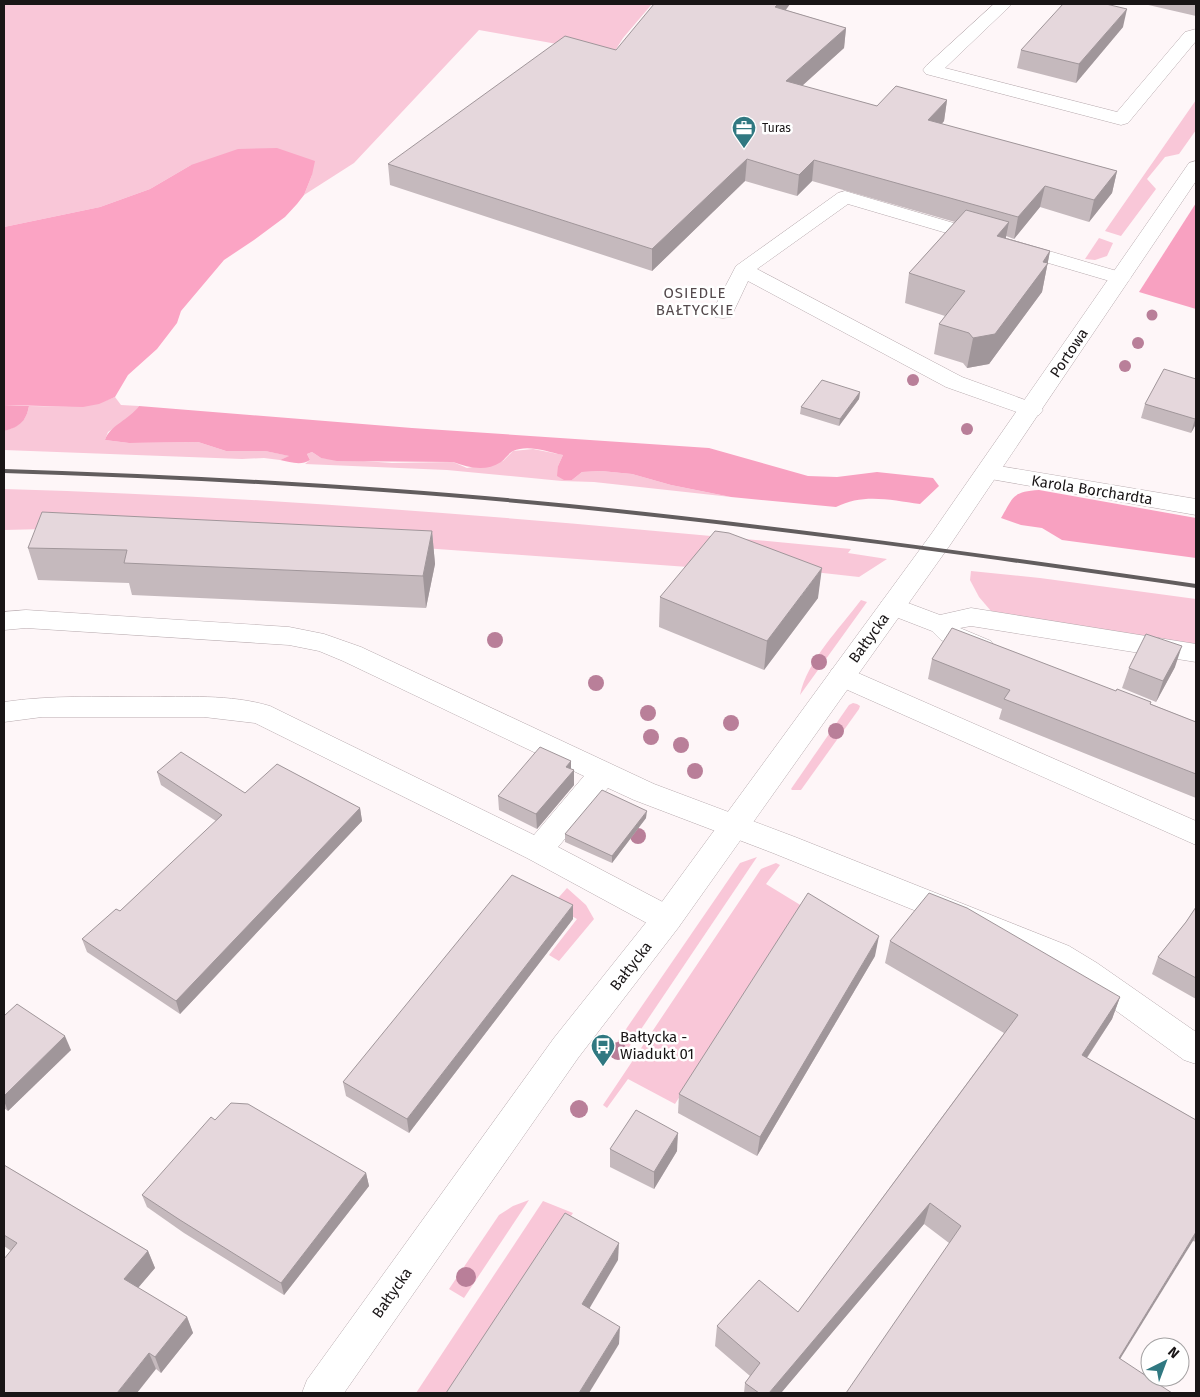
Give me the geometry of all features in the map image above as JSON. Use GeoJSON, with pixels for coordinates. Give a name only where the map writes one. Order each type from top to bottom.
{"type":"FeatureCollection","features":[{"type":"Feature","properties":{"kind":"main road"},"geometry":{"type":"LineString","coordinates":[[1004,4],[932,70],[1120,119],[1191,36],[1196,34]]}},
{"type":"Feature","properties":{"kind":"main road","name":"Portowa"},"geometry":{"type":"LineString","coordinates":[[940,538],[1031,410],[1196,167]]}},
{"type":"Feature","properties":{"kind":"main road"},"geometry":{"type":"LineString","coordinates":[[723,312],[743,270],[845,197],[1120,278]]}},
{"type":"Feature","properties":{"kind":"main road"},"geometry":{"type":"LineString","coordinates":[[743,270],[954,382],[1031,410]]}},
{"type":"Feature","properties":{"kind":"main road","name":"Karola Borchardta"},"geometry":{"type":"LineString","coordinates":[[987,472],[1196,507]]}},
{"type":"Feature","properties":{"kind":"main road","name":"Bałtycka"},"geometry":{"type":"LineString","coordinates":[[321,1393],[566,1048],[667,919],[940,538]]}},
{"type":"Feature","properties":{"kind":"main road"},"geometry":{"type":"LineString","coordinates":[[892,606],[941,625],[950,634],[964,642],[1001,656]]}},
{"type":"Feature","properties":{"kind":"main road"},"geometry":{"type":"LineString","coordinates":[[941,625],[952,620],[971,617],[1196,653]]}},
{"type":"Feature","properties":{"kind":"main road"},"geometry":{"type":"LineString","coordinates":[[4,621],[26,619],[289,636],[324,643],[352,654],[644,792],[1058,955],[1086,972],[1196,1050]]}},
{"type":"Feature","properties":{"kind":"main road"},"geometry":{"type":"LineString","coordinates":[[842,676],[1196,834]]}},
{"type":"Feature","properties":{"kind":"main road"},"geometry":{"type":"LineString","coordinates":[[4,712],[42,707],[204,707],[260,713],[538,850],[667,919]]}},
{"type":"Feature","properties":{"kind":"main road"},"geometry":{"type":"LineString","coordinates":[[538,850],[604,773]]}},
{"type":"Feature","properties":{"kind":"shaded area"},"geometry":{"type":"Polygon","coordinates":[[[4,4],[652,4],[623,38],[613,54],[479,30],[354,163],[304,195],[312,175],[191,165],[150,189],[100,207],[4,227],[4,4]]]}},
{"type":"Feature","properties":{"kind":"shaded area"},"geometry":{"type":"Polygon","coordinates":[[[1196,100],[1196,130],[1179,154],[1165,157],[1147,179],[1156,189],[1121,236],[1105,231],[1196,100]]]}},
{"type":"Feature","properties":{"kind":"shaded area"},"geometry":{"type":"Polygon","coordinates":[[[277,148],[315,161],[304,195],[285,217],[224,260],[181,311],[177,323],[157,349],[128,375],[115,397],[99,404],[83,407],[4,405],[4,227],[100,207],[150,189],[191,165],[238,149],[277,148]]]}},
{"type":"Feature","properties":{"kind":"shaded area"},"geometry":{"type":"Polygon","coordinates":[[[1196,203],[1196,309],[1139,292],[1196,203]]]}},
{"type":"Feature","properties":{"kind":"shaded area"},"geometry":{"type":"Polygon","coordinates":[[[1099,238],[1113,243],[1107,256],[1095,260],[1085,259],[1099,238]]]}},
{"type":"Feature","properties":{"kind":"shaded area"},"geometry":{"type":"Polygon","coordinates":[[[115,397],[121,405],[139,406],[132,416],[108,432],[105,440],[129,443],[198,442],[226,451],[265,451],[290,456],[280,460],[4,450],[4,431],[24,420],[29,406],[83,405],[115,397]]]}},
{"type":"Feature","properties":{"kind":"shaded area"},"geometry":{"type":"Polygon","coordinates":[[[4,405],[29,406],[26,416],[21,423],[14,428],[4,431],[4,405]]]}},
{"type":"Feature","properties":{"kind":"shaded area"},"geometry":{"type":"Polygon","coordinates":[[[139,406],[412,428],[709,448],[808,476],[837,477],[877,472],[933,478],[939,486],[920,504],[867,499],[856,500],[836,507],[731,497],[671,485],[632,474],[601,471],[582,472],[572,480],[564,480],[557,476],[558,466],[563,455],[531,448],[513,451],[495,465],[477,468],[453,462],[337,461],[321,458],[312,452],[307,454],[310,460],[307,462],[295,463],[280,460],[289,456],[265,451],[226,451],[198,442],[129,443],[105,440],[115,426],[139,406]]]}},
{"type":"Feature","properties":{"kind":"shaded area"},"geometry":{"type":"Polygon","coordinates":[[[533,449],[563,455],[558,466],[572,480],[582,472],[601,471],[632,474],[671,485],[731,497],[594,482],[562,481],[447,470],[305,464],[310,460],[307,454],[312,452],[321,458],[392,463],[453,462],[467,468],[503,461],[513,451],[533,449]]]}},
{"type":"Feature","properties":{"kind":"shaded area"},"geometry":{"type":"Polygon","coordinates":[[[4,489],[322,504],[534,520],[851,549],[848,553],[887,559],[859,577],[714,561],[702,568],[229,534],[86,528],[4,530],[4,489]]]}},
{"type":"Feature","properties":{"kind":"shaded area"},"geometry":{"type":"Polygon","coordinates":[[[1039,490],[1196,518],[1196,558],[1062,540],[1042,528],[1021,525],[1001,518],[1012,500],[1019,494],[1039,490]]]}},
{"type":"Feature","properties":{"kind":"shaded area"},"geometry":{"type":"Polygon","coordinates":[[[971,571],[1040,578],[1196,599],[1196,648],[997,618],[979,597],[970,580],[971,571]]]}},
{"type":"Feature","properties":{"kind":"shaded area"},"geometry":{"type":"Polygon","coordinates":[[[861,600],[867,602],[800,695],[804,682],[817,657],[861,600]]]}},
{"type":"Feature","properties":{"kind":"shaded area"},"geometry":{"type":"Polygon","coordinates":[[[853,703],[860,706],[859,709],[801,790],[792,790],[849,705],[853,703]]]}},
{"type":"Feature","properties":{"kind":"shaded area"},"geometry":{"type":"Polygon","coordinates":[[[757,857],[623,1056],[611,1051],[740,863],[757,857]]]}},
{"type":"Feature","properties":{"kind":"shaded area"},"geometry":{"type":"Polygon","coordinates":[[[776,863],[780,865],[766,884],[802,906],[675,1104],[628,1079],[607,1108],[603,1105],[761,869],[776,863]]]}},
{"type":"Feature","properties":{"kind":"shaded area"},"geometry":{"type":"Polygon","coordinates":[[[567,888],[586,905],[594,919],[559,961],[549,955],[577,919],[552,905],[567,888]]]}},
{"type":"Feature","properties":{"kind":"shaded area"},"geometry":{"type":"Polygon","coordinates":[[[529,1200],[464,1298],[449,1289],[499,1215],[513,1206],[529,1200]]]}},
{"type":"Feature","properties":{"kind":"shaded area"},"geometry":{"type":"Polygon","coordinates":[[[543,1201],[573,1213],[453,1393],[416,1393],[543,1201]]]}},
{"type":"Feature","properties":{"kind":"building"},"geometry":{"type":"Polygon","coordinates":[[[654,4],[778,4],[775,7],[846,28],[786,81],[877,106],[896,86],[947,100],[928,120],[1117,171],[1094,200],[1045,186],[1018,217],[814,160],[799,175],[747,159],[652,249],[388,164],[565,36],[616,50],[654,4]]]}},
{"type":"Feature","properties":{"kind":"building"},"geometry":{"type":"Polygon","coordinates":[[[1063,4],[1106,4],[1127,9],[1079,64],[1021,50],[1063,4]]]}},
{"type":"Feature","properties":{"kind":"building"},"geometry":{"type":"Polygon","coordinates":[[[966,210],[1009,222],[997,236],[1050,251],[1043,262],[1048,263],[995,334],[973,338],[969,333],[939,324],[965,291],[909,273],[966,210]]]}},
{"type":"Feature","properties":{"kind":"building"},"geometry":{"type":"Polygon","coordinates":[[[1164,369],[1196,379],[1195,419],[1145,404],[1164,369]]]}},
{"type":"Feature","properties":{"kind":"building"},"geometry":{"type":"Polygon","coordinates":[[[822,380],[860,392],[840,419],[801,407],[822,380]]]}},
{"type":"Feature","properties":{"kind":"building"},"geometry":{"type":"Polygon","coordinates":[[[42,512],[432,531],[423,576],[124,563],[127,550],[28,548],[42,512]]]}},
{"type":"Feature","properties":{"kind":"building"},"geometry":{"type":"Polygon","coordinates":[[[715,531],[729,533],[822,568],[767,641],[660,597],[715,531]]]}},
{"type":"Feature","properties":{"kind":"building"},"geometry":{"type":"Polygon","coordinates":[[[952,628],[1116,691],[1117,689],[1151,702],[1150,704],[1196,722],[1196,774],[1004,699],[1010,690],[932,659],[952,628]]]}},
{"type":"Feature","properties":{"kind":"building"},"geometry":{"type":"Polygon","coordinates":[[[1146,634],[1182,646],[1163,681],[1129,668],[1146,634]]]}},
{"type":"Feature","properties":{"kind":"building"},"geometry":{"type":"Polygon","coordinates":[[[540,747],[571,761],[566,767],[574,770],[536,814],[498,796],[540,747]]]}},
{"type":"Feature","properties":{"kind":"building"},"geometry":{"type":"Polygon","coordinates":[[[181,752],[245,793],[277,764],[360,808],[176,1001],[82,939],[116,909],[120,911],[222,815],[157,772],[181,752]]]}},
{"type":"Feature","properties":{"kind":"building"},"geometry":{"type":"Polygon","coordinates":[[[602,790],[647,811],[612,856],[565,834],[602,790]]]}},
{"type":"Feature","properties":{"kind":"building"},"geometry":{"type":"Polygon","coordinates":[[[512,875],[573,905],[407,1119],[343,1082],[512,875]]]}},
{"type":"Feature","properties":{"kind":"building"},"geometry":{"type":"Polygon","coordinates":[[[808,893],[879,936],[760,1137],[679,1094],[808,893]]]}},
{"type":"Feature","properties":{"kind":"building"},"geometry":{"type":"Polygon","coordinates":[[[929,893],[967,908],[1120,997],[1082,1055],[1196,1120],[1196,1232],[1119,1358],[1140,1372],[1140,1387],[1163,1387],[1172,1393],[846,1393],[961,1226],[930,1203],[769,1393],[759,1393],[745,1383],[760,1363],[717,1326],[759,1280],[798,1312],[1018,1015],[890,941],[929,893]]]}},
{"type":"Feature","properties":{"kind":"building"},"geometry":{"type":"Polygon","coordinates":[[[1196,907],[1196,978],[1158,957],[1196,907]]]}},
{"type":"Feature","properties":{"kind":"building"},"geometry":{"type":"Polygon","coordinates":[[[17,1004],[65,1036],[4,1096],[4,1016],[17,1004]]]}},
{"type":"Feature","properties":{"kind":"building"},"geometry":{"type":"Polygon","coordinates":[[[231,1103],[248,1104],[366,1173],[281,1283],[142,1195],[211,1117],[215,1120],[231,1103]]]}},
{"type":"Feature","properties":{"kind":"building"},"geometry":{"type":"Polygon","coordinates":[[[636,1110],[678,1133],[654,1172],[610,1149],[636,1110]]]}},
{"type":"Feature","properties":{"kind":"building"},"geometry":{"type":"Polygon","coordinates":[[[4,1165],[148,1251],[124,1279],[187,1317],[155,1357],[149,1353],[117,1393],[4,1393],[4,1259],[17,1243],[4,1235],[4,1165]]]}},
{"type":"Feature","properties":{"kind":"building"},"geometry":{"type":"Polygon","coordinates":[[[565,1213],[619,1243],[582,1304],[620,1327],[579,1393],[446,1393],[565,1213]]]}},
{"type":"Feature","properties":{"kind":"railway"},"geometry":{"type":"LineString","coordinates":[[4,471],[146,476],[498,499],[648,514],[805,533],[1196,586]]}},
{"type":"Feature","properties":{"kind":"place","name":"Turas"},"geometry":{"type":"Point","coordinates":[744,149]}},
{"type":"Feature","properties":{"kind":"place","name":"Bałtycka - Wiadukt 01"},"geometry":{"type":"Point","coordinates":[603,1067]}},
{"type":"Feature","properties":{"kind":"district","name":"OSIEDLE BAŁTYCKIE"},"geometry":{"type":"Point","coordinates":[695,302]}}]}
